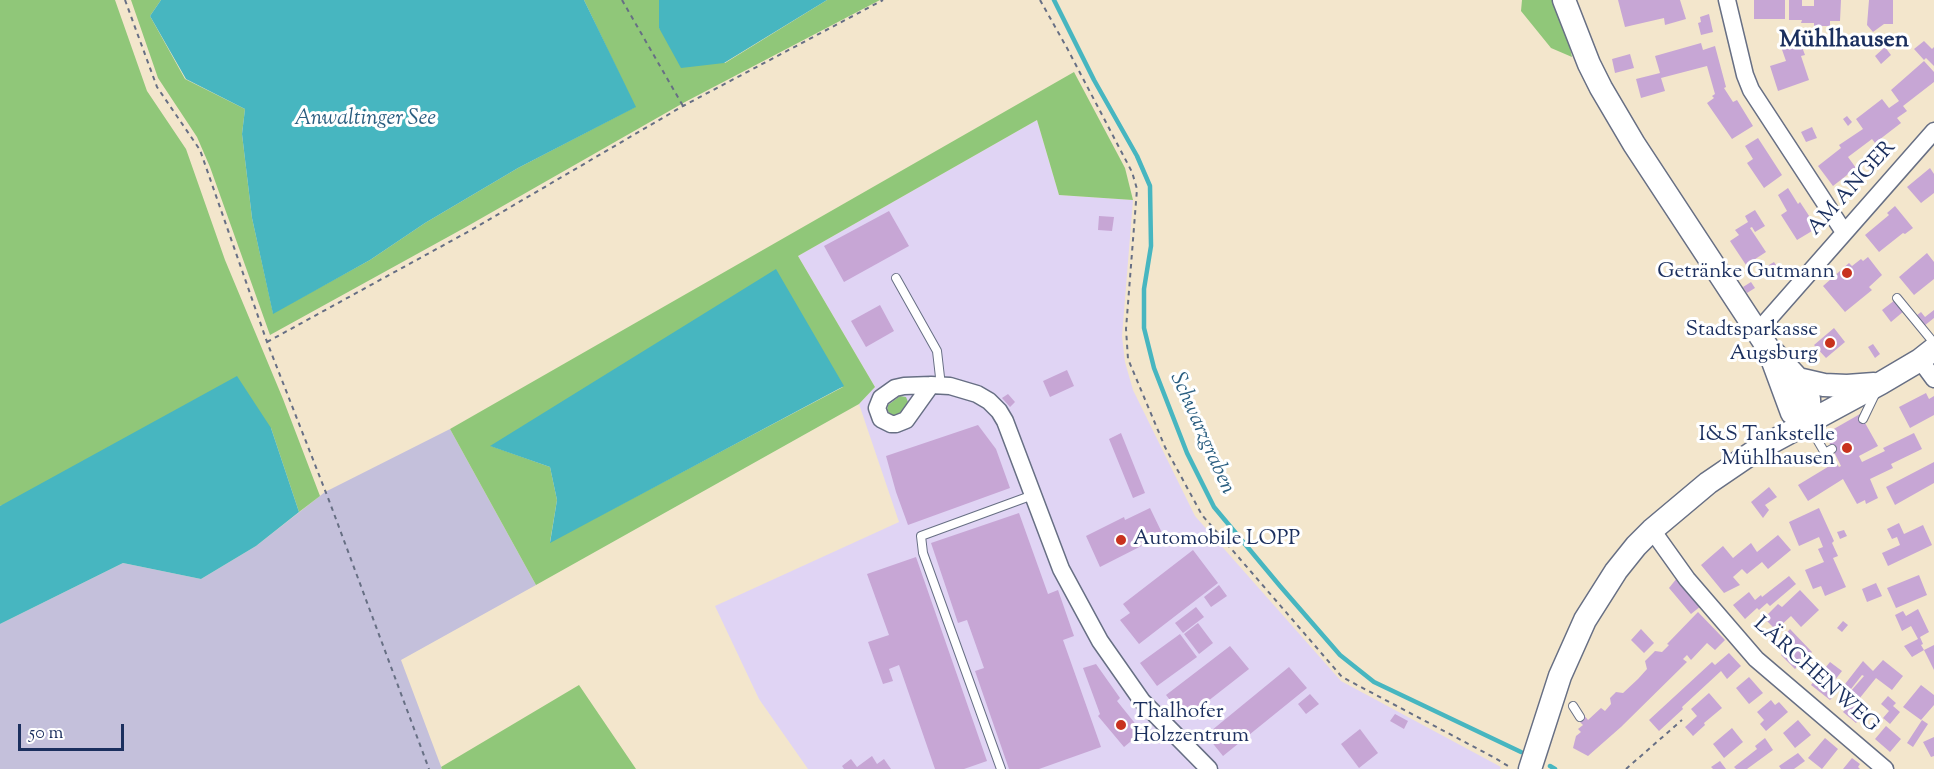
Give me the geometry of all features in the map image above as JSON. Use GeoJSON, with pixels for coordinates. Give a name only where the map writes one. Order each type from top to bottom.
{"type":"FeatureCollection","features":[{"type":"Feature","properties":{"kind":"main road"},"geometry":{"type":"LineString","coordinates":[[1564,0],[1601,88],[1634,144],[1763,339],[1798,379],[1809,399],[1809,422]]}},
{"type":"Feature","properties":{"kind":"main road"},"geometry":{"type":"LineString","coordinates":[[1763,339],[1792,413],[1809,422]]}},
{"type":"Feature","properties":{"kind":"main road"},"geometry":{"type":"LineString","coordinates":[[1530,769],[1560,676],[1585,620],[1616,571],[1636,546],[1708,483],[1755,451],[1881,383],[1929,351]]}},
{"type":"Feature","properties":{"kind":"main road"},"geometry":{"type":"LineString","coordinates":[[1798,379],[1824,385],[1847,386],[1881,383]]}},
{"type":"Feature","properties":{"kind":"street"},"geometry":{"type":"LineString","coordinates":[[1727,0],[1745,75],[1751,90],[1844,232]]}},
{"type":"Feature","properties":{"kind":"street","name":"AM ANGER"},"geometry":{"type":"LineString","coordinates":[[1763,339],[1844,232],[1934,131]]}},
{"type":"Feature","properties":{"kind":"street"},"geometry":{"type":"LineString","coordinates":[[1929,351],[1934,379]]}},
{"type":"Feature","properties":{"kind":"street"},"geometry":{"type":"LineString","coordinates":[[936,385],[950,386],[977,394],[999,411],[1005,421],[1061,569],[1100,641],[1142,701],[1209,769]]}},
{"type":"Feature","properties":{"kind":"street","name":"LÄRCHENWEG"},"geometry":{"type":"LineString","coordinates":[[1652,530],[1687,579],[1755,658],[1885,769]]}},
{"type":"Feature","properties":{"kind":"lane"},"geometry":{"type":"LineString","coordinates":[[896,278],[937,351],[936,385]]}},
{"type":"Feature","properties":{"kind":"lane"},"geometry":{"type":"LineString","coordinates":[[1897,298],[1929,351]]}},
{"type":"Feature","properties":{"kind":"lane"},"geometry":{"type":"LineString","coordinates":[[1863,418],[1881,383]]}},
{"type":"Feature","properties":{"kind":"lane"},"geometry":{"type":"LineString","coordinates":[[1809,422],[1825,453],[1832,449]]}},
{"type":"Feature","properties":{"kind":"lane"},"geometry":{"type":"LineString","coordinates":[[1001,769],[923,553],[921,536],[1033,495]]}},
{"type":"Feature","properties":{"kind":"lane"},"geometry":{"type":"LineString","coordinates":[[1573,706],[1580,717]]}},
{"type":"Feature","properties":{"kind":"path"},"geometry":{"type":"LineString","coordinates":[[125,0],[157,87],[200,150],[267,342],[429,769]]}},
{"type":"Feature","properties":{"kind":"path"},"geometry":{"type":"LineString","coordinates":[[622,0],[683,106]]}},
{"type":"Feature","properties":{"kind":"path"},"geometry":{"type":"LineString","coordinates":[[267,342],[473,229],[683,106],[883,0]]}},
{"type":"Feature","properties":{"kind":"path"},"geometry":{"type":"LineString","coordinates":[[1040,0],[1132,172],[1137,189],[1126,329],[1128,359],[1166,447],[1202,515],[1342,678],[1495,758],[1508,766],[1507,769]]}},
{"type":"Feature","properties":{"kind":"path"},"geometry":{"type":"LineString","coordinates":[[1626,769],[1683,720]]}},
{"type":"Feature","properties":{"kind":"shaded area"},"geometry":{"type":"Polygon","coordinates":[[[1037,120],[1059,195],[1133,200],[1122,336],[1125,362],[1133,390],[1195,516],[1341,681],[1501,767],[1500,769],[808,769],[759,699],[715,606],[899,522],[859,404],[875,387],[798,256],[1037,120]]]}},
{"type":"Feature","properties":{"kind":"shaded area"},"geometry":{"type":"Polygon","coordinates":[[[450,429],[536,585],[401,660],[442,769],[0,769],[0,624],[123,563],[201,579],[256,546],[325,492],[450,429]]]}},
{"type":"Feature","properties":{"kind":"green space"},"geometry":{"type":"Polygon","coordinates":[[[0,0],[115,0],[147,91],[186,149],[225,260],[283,399],[320,496],[299,512],[271,428],[0,506],[0,0]]]}},
{"type":"Feature","properties":{"kind":"green space"},"geometry":{"type":"Polygon","coordinates":[[[131,0],[161,0],[150,16],[185,79],[245,109],[242,134],[252,218],[273,313],[370,260],[425,223],[518,168],[635,107],[584,0],[659,0],[659,28],[725,63],[827,0],[880,0],[685,102],[270,335],[210,167],[197,137],[158,78],[131,0]]]}},
{"type":"Feature","properties":{"kind":"green space"},"geometry":{"type":"Polygon","coordinates":[[[1522,0],[1552,0],[1569,43],[1572,57],[1551,48],[1521,11],[1522,0]]]}},
{"type":"Feature","properties":{"kind":"green space"},"geometry":{"type":"Polygon","coordinates":[[[1074,72],[1125,168],[1133,200],[1059,195],[1037,120],[798,256],[875,387],[859,404],[536,585],[450,429],[1074,72]],[[843,387],[491,446],[550,467],[557,500],[550,542],[843,387]]]}},
{"type":"Feature","properties":{"kind":"green space"},"geometry":{"type":"Polygon","coordinates":[[[900,396],[906,397],[908,402],[905,409],[897,415],[891,415],[887,410],[888,405],[900,396]]]}},
{"type":"Feature","properties":{"kind":"green space"},"geometry":{"type":"Polygon","coordinates":[[[579,685],[636,769],[442,769],[441,767],[579,685]]]}},
{"type":"Feature","properties":{"kind":"water","name":"Anwaltinger See"},"geometry":{"type":"Polygon","coordinates":[[[161,0],[584,0],[636,107],[518,168],[425,223],[370,260],[273,314],[252,218],[242,134],[245,109],[186,79],[150,16],[161,0]]]}},
{"type":"Feature","properties":{"kind":"water"},"geometry":{"type":"Polygon","coordinates":[[[659,0],[827,0],[724,63],[681,68],[659,28],[659,0]]]}},
{"type":"Feature","properties":{"kind":"water"},"geometry":{"type":"Polygon","coordinates":[[[776,269],[844,386],[550,543],[557,500],[550,467],[490,446],[776,269]]]}},
{"type":"Feature","properties":{"kind":"water"},"geometry":{"type":"Polygon","coordinates":[[[237,376],[271,428],[299,512],[256,546],[201,579],[123,563],[0,624],[0,506],[237,376]]]}},
{"type":"Feature","properties":{"kind":"building"},"geometry":{"type":"Polygon","coordinates":[[[1618,0],[1680,0],[1686,19],[1665,25],[1664,18],[1625,27],[1618,0]]]}},
{"type":"Feature","properties":{"kind":"building"},"geometry":{"type":"Polygon","coordinates":[[[1754,0],[1785,0],[1785,19],[1754,19],[1754,0]]]}},
{"type":"Feature","properties":{"kind":"building"},"geometry":{"type":"Polygon","coordinates":[[[1789,0],[1802,0],[1802,6],[1814,6],[1814,0],[1841,0],[1840,21],[1830,21],[1830,26],[1814,26],[1814,23],[1801,23],[1802,20],[1789,20],[1789,0]]]}},
{"type":"Feature","properties":{"kind":"building"},"geometry":{"type":"Polygon","coordinates":[[[1869,0],[1893,0],[1893,24],[1884,24],[1873,32],[1867,25],[1869,0]]]}},
{"type":"Feature","properties":{"kind":"building"},"geometry":{"type":"Polygon","coordinates":[[[1709,14],[1713,32],[1701,35],[1698,23],[1701,22],[1700,17],[1709,14]]]}},
{"type":"Feature","properties":{"kind":"building"},"geometry":{"type":"Polygon","coordinates":[[[1799,39],[1805,55],[1801,56],[1809,80],[1778,91],[1770,66],[1786,61],[1780,44],[1799,39]]]}},
{"type":"Feature","properties":{"kind":"building"},"geometry":{"type":"Polygon","coordinates":[[[1924,41],[1932,49],[1934,47],[1934,66],[1926,58],[1924,60],[1914,49],[1924,41]]]}},
{"type":"Feature","properties":{"kind":"building"},"geometry":{"type":"Polygon","coordinates":[[[1701,43],[1703,50],[1715,46],[1726,87],[1724,88],[1733,102],[1737,100],[1753,126],[1732,139],[1707,103],[1714,98],[1712,96],[1715,94],[1707,66],[1661,78],[1665,91],[1641,98],[1636,79],[1660,73],[1655,56],[1701,43]]]}},
{"type":"Feature","properties":{"kind":"building"},"geometry":{"type":"Polygon","coordinates":[[[1885,47],[1891,55],[1881,64],[1875,56],[1885,47]]]}},
{"type":"Feature","properties":{"kind":"building"},"geometry":{"type":"Polygon","coordinates":[[[1630,54],[1634,68],[1615,73],[1612,59],[1630,54]]]}},
{"type":"Feature","properties":{"kind":"building"},"geometry":{"type":"Polygon","coordinates":[[[1924,61],[1934,72],[1934,82],[1903,106],[1907,111],[1897,118],[1901,123],[1875,143],[1872,139],[1848,157],[1856,168],[1833,186],[1818,166],[1841,148],[1839,145],[1863,129],[1856,119],[1882,99],[1889,108],[1899,101],[1891,90],[1924,61]]]}},
{"type":"Feature","properties":{"kind":"building"},"geometry":{"type":"Polygon","coordinates":[[[1847,116],[1852,122],[1848,126],[1843,119],[1847,116]]]}},
{"type":"Feature","properties":{"kind":"building"},"geometry":{"type":"Polygon","coordinates":[[[1812,127],[1817,138],[1806,142],[1801,132],[1812,127]]]}},
{"type":"Feature","properties":{"kind":"building"},"geometry":{"type":"Polygon","coordinates":[[[1758,138],[1782,175],[1764,188],[1747,163],[1753,159],[1745,146],[1758,138]]]}},
{"type":"Feature","properties":{"kind":"building"},"geometry":{"type":"Polygon","coordinates":[[[1930,168],[1934,174],[1934,193],[1921,203],[1907,187],[1930,168]]]}},
{"type":"Feature","properties":{"kind":"building"},"geometry":{"type":"Polygon","coordinates":[[[1788,188],[1817,228],[1797,240],[1781,215],[1787,211],[1778,195],[1788,188]]]}},
{"type":"Feature","properties":{"kind":"building"},"geometry":{"type":"Polygon","coordinates":[[[1895,206],[1913,228],[1879,252],[1865,235],[1889,215],[1887,213],[1895,206]]]}},
{"type":"Feature","properties":{"kind":"building"},"geometry":{"type":"Polygon","coordinates":[[[1755,210],[1765,226],[1755,232],[1752,227],[1750,228],[1766,252],[1746,265],[1730,241],[1739,235],[1735,230],[1748,222],[1745,216],[1755,210]]]}},
{"type":"Feature","properties":{"kind":"building"},"geometry":{"type":"Polygon","coordinates":[[[889,211],[909,246],[844,282],[824,246],[889,211]]]}},
{"type":"Feature","properties":{"kind":"building"},"geometry":{"type":"Polygon","coordinates":[[[1099,216],[1114,217],[1112,231],[1098,230],[1099,216]]]}},
{"type":"Feature","properties":{"kind":"building"},"geometry":{"type":"Polygon","coordinates":[[[1927,253],[1934,262],[1934,279],[1914,295],[1899,277],[1927,253]]]}},
{"type":"Feature","properties":{"kind":"building"},"geometry":{"type":"Polygon","coordinates":[[[1868,257],[1882,275],[1869,287],[1872,290],[1845,312],[1823,286],[1849,263],[1852,266],[1868,257]]]}},
{"type":"Feature","properties":{"kind":"building"},"geometry":{"type":"Polygon","coordinates":[[[1774,262],[1782,274],[1771,280],[1764,268],[1774,262]]]}},
{"type":"Feature","properties":{"kind":"building"},"geometry":{"type":"Polygon","coordinates":[[[1751,282],[1755,288],[1747,293],[1743,287],[1751,282]]]}},
{"type":"Feature","properties":{"kind":"building"},"geometry":{"type":"Polygon","coordinates":[[[1895,300],[1904,311],[1891,322],[1882,310],[1895,300]]]}},
{"type":"Feature","properties":{"kind":"building"},"geometry":{"type":"Polygon","coordinates":[[[880,305],[894,331],[866,347],[851,321],[880,305]]]}},
{"type":"Feature","properties":{"kind":"building"},"geometry":{"type":"Polygon","coordinates":[[[1934,310],[1934,318],[1924,326],[1916,316],[1921,312],[1925,317],[1934,310]]]}},
{"type":"Feature","properties":{"kind":"building","name":"Stadtsparkasse Augsburg"},"geometry":{"type":"Polygon","coordinates":[[[1834,328],[1845,342],[1826,358],[1814,345],[1834,328]]]}},
{"type":"Feature","properties":{"kind":"building"},"geometry":{"type":"Polygon","coordinates":[[[1873,344],[1880,354],[1875,358],[1868,347],[1873,344]]]}},
{"type":"Feature","properties":{"kind":"building"},"geometry":{"type":"Polygon","coordinates":[[[1067,370],[1074,386],[1050,397],[1043,381],[1067,370]]]}},
{"type":"Feature","properties":{"kind":"building"},"geometry":{"type":"Polygon","coordinates":[[[1926,393],[1929,399],[1934,396],[1934,415],[1910,428],[1899,407],[1926,393]]]}},
{"type":"Feature","properties":{"kind":"building"},"geometry":{"type":"Polygon","coordinates":[[[1008,394],[1015,402],[1010,407],[1002,398],[1008,394]]]}},
{"type":"Feature","properties":{"kind":"building"},"geometry":{"type":"Polygon","coordinates":[[[1860,414],[1878,446],[1859,456],[1862,462],[1885,451],[1883,448],[1914,433],[1922,449],[1891,464],[1893,468],[1870,479],[1878,498],[1866,504],[1865,500],[1857,504],[1843,479],[1808,501],[1798,485],[1836,462],[1839,467],[1841,466],[1825,434],[1860,414]]]}},
{"type":"Feature","properties":{"kind":"building"},"geometry":{"type":"Polygon","coordinates":[[[978,425],[996,449],[1010,488],[908,525],[886,456],[978,425]]]}},
{"type":"Feature","properties":{"kind":"building"},"geometry":{"type":"Polygon","coordinates":[[[1121,433],[1145,493],[1133,498],[1109,439],[1121,433]]]}},
{"type":"Feature","properties":{"kind":"building"},"geometry":{"type":"Polygon","coordinates":[[[1934,462],[1934,483],[1895,505],[1886,487],[1934,462]]]}},
{"type":"Feature","properties":{"kind":"building"},"geometry":{"type":"Polygon","coordinates":[[[1769,487],[1777,497],[1765,505],[1769,510],[1763,518],[1751,502],[1769,487]]]}},
{"type":"Feature","properties":{"kind":"building"},"geometry":{"type":"Polygon","coordinates":[[[1150,508],[1163,535],[1100,567],[1086,536],[1124,517],[1125,520],[1150,508]]]}},
{"type":"Feature","properties":{"kind":"building"},"geometry":{"type":"Polygon","coordinates":[[[1819,508],[1834,541],[1832,543],[1838,556],[1833,558],[1846,587],[1825,596],[1821,586],[1813,589],[1805,570],[1824,562],[1818,549],[1823,547],[1819,537],[1799,546],[1789,522],[1819,508]]]}},
{"type":"Feature","properties":{"kind":"building"},"geometry":{"type":"Polygon","coordinates":[[[1019,513],[1048,594],[1058,590],[1074,636],[1063,640],[1101,747],[1039,769],[1009,769],[975,671],[984,668],[967,620],[958,623],[931,543],[1019,513]]]}},
{"type":"Feature","properties":{"kind":"building"},"geometry":{"type":"Polygon","coordinates":[[[1899,523],[1904,534],[1923,525],[1932,545],[1888,566],[1882,553],[1900,545],[1897,537],[1892,539],[1887,529],[1899,523]]]}},
{"type":"Feature","properties":{"kind":"building"},"geometry":{"type":"Polygon","coordinates":[[[1844,530],[1847,536],[1840,539],[1837,532],[1844,530]]]}},
{"type":"Feature","properties":{"kind":"building"},"geometry":{"type":"Polygon","coordinates":[[[1778,535],[1791,550],[1768,569],[1762,562],[1747,574],[1742,569],[1733,577],[1740,585],[1724,593],[1701,565],[1723,546],[1733,558],[1751,543],[1757,552],[1778,535]]]}},
{"type":"Feature","properties":{"kind":"building"},"geometry":{"type":"Polygon","coordinates":[[[1193,550],[1218,583],[1139,644],[1120,620],[1130,613],[1123,604],[1193,550]]]}},
{"type":"Feature","properties":{"kind":"building"},"geometry":{"type":"Polygon","coordinates":[[[916,557],[987,761],[964,769],[935,769],[899,665],[889,669],[893,681],[883,684],[868,642],[889,635],[867,574],[916,557]]]}},
{"type":"Feature","properties":{"kind":"building"},"geometry":{"type":"Polygon","coordinates":[[[1919,575],[1927,595],[1896,608],[1887,588],[1919,575]]]}},
{"type":"Feature","properties":{"kind":"building"},"geometry":{"type":"Polygon","coordinates":[[[1789,576],[1796,584],[1770,606],[1767,603],[1759,610],[1757,608],[1745,619],[1733,605],[1749,592],[1755,600],[1761,595],[1762,597],[1789,576]]]}},
{"type":"Feature","properties":{"kind":"building"},"geometry":{"type":"Polygon","coordinates":[[[1677,578],[1701,606],[1691,614],[1669,588],[1677,578]]]}},
{"type":"Feature","properties":{"kind":"building"},"geometry":{"type":"Polygon","coordinates":[[[1876,583],[1882,596],[1867,602],[1862,589],[1876,583]]]}},
{"type":"Feature","properties":{"kind":"building"},"geometry":{"type":"Polygon","coordinates":[[[1219,585],[1227,596],[1211,607],[1204,597],[1219,585]]]}},
{"type":"Feature","properties":{"kind":"building"},"geometry":{"type":"Polygon","coordinates":[[[1800,590],[1819,610],[1801,627],[1791,616],[1776,630],[1764,618],[1778,604],[1782,607],[1800,590]]]}},
{"type":"Feature","properties":{"kind":"building"},"geometry":{"type":"Polygon","coordinates":[[[1196,607],[1204,617],[1183,633],[1175,623],[1196,607]]]}},
{"type":"Feature","properties":{"kind":"building"},"geometry":{"type":"Polygon","coordinates":[[[1918,609],[1929,632],[1920,637],[1924,650],[1912,657],[1904,646],[1918,639],[1911,626],[1902,631],[1895,615],[1903,611],[1906,616],[1918,609]]]}},
{"type":"Feature","properties":{"kind":"building"},"geometry":{"type":"Polygon","coordinates":[[[1698,612],[1725,640],[1715,650],[1707,643],[1691,660],[1687,655],[1683,659],[1687,662],[1588,756],[1573,748],[1576,736],[1581,732],[1578,729],[1583,725],[1578,720],[1583,714],[1588,720],[1601,708],[1605,711],[1611,704],[1610,698],[1616,692],[1623,693],[1638,679],[1647,669],[1645,661],[1655,651],[1662,652],[1698,612]]]}},
{"type":"Feature","properties":{"kind":"building"},"geometry":{"type":"Polygon","coordinates":[[[1843,621],[1848,625],[1842,632],[1837,628],[1843,621]]]}},
{"type":"Feature","properties":{"kind":"building"},"geometry":{"type":"Polygon","coordinates":[[[1198,623],[1213,643],[1199,654],[1184,634],[1198,623]]]}},
{"type":"Feature","properties":{"kind":"building"},"geometry":{"type":"Polygon","coordinates":[[[1641,629],[1654,643],[1644,653],[1631,640],[1641,629]]]}},
{"type":"Feature","properties":{"kind":"building"},"geometry":{"type":"Polygon","coordinates":[[[1790,629],[1812,652],[1795,669],[1781,655],[1791,645],[1783,637],[1790,629]]]}},
{"type":"Feature","properties":{"kind":"building"},"geometry":{"type":"Polygon","coordinates":[[[1180,634],[1197,657],[1157,686],[1140,663],[1180,634]]]}},
{"type":"Feature","properties":{"kind":"building"},"geometry":{"type":"Polygon","coordinates":[[[1934,645],[1934,670],[1924,650],[1934,645]]]}},
{"type":"Feature","properties":{"kind":"building"},"geometry":{"type":"Polygon","coordinates":[[[1230,646],[1249,669],[1185,719],[1166,695],[1230,646]]]}},
{"type":"Feature","properties":{"kind":"building"},"geometry":{"type":"Polygon","coordinates":[[[1729,653],[1741,666],[1727,679],[1721,671],[1659,731],[1649,720],[1712,662],[1715,665],[1729,653]]]}},
{"type":"Feature","properties":{"kind":"building"},"geometry":{"type":"Polygon","coordinates":[[[1883,660],[1903,676],[1892,690],[1876,678],[1859,699],[1850,692],[1864,676],[1862,675],[1851,689],[1845,684],[1863,661],[1873,671],[1883,660]]]}},
{"type":"Feature","properties":{"kind":"building"},"geometry":{"type":"Polygon","coordinates":[[[1830,662],[1842,671],[1835,680],[1842,686],[1830,700],[1811,685],[1830,662]]]}},
{"type":"Feature","properties":{"kind":"building"},"geometry":{"type":"Polygon","coordinates":[[[1096,664],[1120,698],[1117,701],[1142,732],[1124,747],[1098,716],[1100,714],[1083,668],[1096,664]]]}},
{"type":"Feature","properties":{"kind":"building"},"geometry":{"type":"Polygon","coordinates":[[[1289,667],[1307,688],[1223,756],[1206,735],[1289,667]]]}},
{"type":"Feature","properties":{"kind":"building"},"geometry":{"type":"Polygon","coordinates":[[[1749,677],[1763,693],[1749,704],[1736,688],[1749,677]]]}},
{"type":"Feature","properties":{"kind":"building"},"geometry":{"type":"Polygon","coordinates":[[[1921,685],[1934,695],[1934,705],[1921,720],[1903,707],[1921,685]]]}},
{"type":"Feature","properties":{"kind":"building"},"geometry":{"type":"Polygon","coordinates":[[[1709,693],[1722,708],[1693,736],[1685,727],[1697,716],[1691,709],[1709,693]]]}},
{"type":"Feature","properties":{"kind":"building"},"geometry":{"type":"Polygon","coordinates":[[[1310,694],[1319,704],[1306,714],[1298,704],[1310,694]]]}},
{"type":"Feature","properties":{"kind":"building"},"geometry":{"type":"Polygon","coordinates":[[[1888,696],[1896,703],[1893,706],[1900,712],[1890,724],[1883,718],[1889,711],[1881,704],[1888,696]]]}},
{"type":"Feature","properties":{"kind":"building"},"geometry":{"type":"Polygon","coordinates":[[[1854,699],[1867,710],[1856,723],[1843,712],[1854,699]]]}},
{"type":"Feature","properties":{"kind":"building"},"geometry":{"type":"Polygon","coordinates":[[[1771,700],[1775,705],[1779,702],[1788,712],[1766,731],[1760,724],[1764,720],[1757,712],[1771,700]]]}},
{"type":"Feature","properties":{"kind":"building"},"geometry":{"type":"Polygon","coordinates":[[[1395,714],[1408,721],[1404,729],[1390,721],[1395,714]]]}},
{"type":"Feature","properties":{"kind":"building"},"geometry":{"type":"Polygon","coordinates":[[[1798,720],[1811,735],[1795,748],[1783,733],[1798,720]]]}},
{"type":"Feature","properties":{"kind":"building"},"geometry":{"type":"Polygon","coordinates":[[[1922,720],[1928,724],[1913,747],[1907,743],[1922,720]]]}},
{"type":"Feature","properties":{"kind":"building"},"geometry":{"type":"Polygon","coordinates":[[[1886,726],[1901,739],[1890,752],[1875,739],[1886,726]]]}},
{"type":"Feature","properties":{"kind":"building"},"geometry":{"type":"Polygon","coordinates":[[[1732,728],[1743,742],[1724,758],[1713,744],[1732,728]]]}},
{"type":"Feature","properties":{"kind":"building"},"geometry":{"type":"Polygon","coordinates":[[[1360,729],[1378,753],[1359,768],[1341,744],[1360,729]]]}},
{"type":"Feature","properties":{"kind":"building"},"geometry":{"type":"Polygon","coordinates":[[[1934,737],[1934,756],[1931,757],[1923,742],[1934,737]]]}},
{"type":"Feature","properties":{"kind":"building"},"geometry":{"type":"Polygon","coordinates":[[[1765,738],[1773,750],[1747,769],[1734,767],[1757,749],[1755,746],[1765,738]]]}},
{"type":"Feature","properties":{"kind":"building"},"geometry":{"type":"Polygon","coordinates":[[[1825,738],[1838,749],[1822,769],[1808,758],[1825,738]]]}},
{"type":"Feature","properties":{"kind":"building"},"geometry":{"type":"Polygon","coordinates":[[[1798,753],[1805,761],[1794,769],[1781,769],[1779,766],[1798,753]]]}},
{"type":"Feature","properties":{"kind":"building"},"geometry":{"type":"Polygon","coordinates":[[[872,756],[877,764],[884,759],[891,769],[844,769],[842,766],[851,759],[857,767],[872,756]]]}},
{"type":"Feature","properties":{"kind":"building"},"geometry":{"type":"Polygon","coordinates":[[[1852,758],[1860,764],[1858,767],[1860,769],[1843,769],[1852,758]]]}},
{"type":"Feature","properties":{"kind":"building"},"geometry":{"type":"Polygon","coordinates":[[[1720,761],[1726,769],[1711,767],[1720,761]]]}},
{"type":"Feature","properties":{"kind":"waterway","name":"Schwarzgraben"},"geometry":{"type":"LineString","coordinates":[[1054,0],[1094,80],[1137,156],[1150,186],[1151,246],[1144,289],[1144,328],[1154,368],[1187,453],[1214,507],[1340,655],[1374,682],[1521,752]]}},
{"type":"Feature","properties":{"kind":"waterway","name":"Schwarzgraben"},"geometry":{"type":"LineString","coordinates":[[1550,766],[1555,769]]}},
{"type":"Feature","properties":{"kind":"place","name":"Getränke Gutmann"},"geometry":{"type":"Point","coordinates":[1847,273]}},
{"type":"Feature","properties":{"kind":"place","name":"Stadtsparkasse Augsburg"},"geometry":{"type":"Point","coordinates":[1830,343]}},
{"type":"Feature","properties":{"kind":"place","name":"I&S Tankstelle Mühlhausen"},"geometry":{"type":"Point","coordinates":[1847,448]}},
{"type":"Feature","properties":{"kind":"place","name":"Automobile LOPP"},"geometry":{"type":"Point","coordinates":[1121,540]}},
{"type":"Feature","properties":{"kind":"place","name":"Thalhofer Holzzentrum"},"geometry":{"type":"Point","coordinates":[1121,725]}},
{"type":"Feature","properties":{"kind":"district","name":"Mühlhausen"},"geometry":{"type":"Point","coordinates":[1844,42]}}]}
